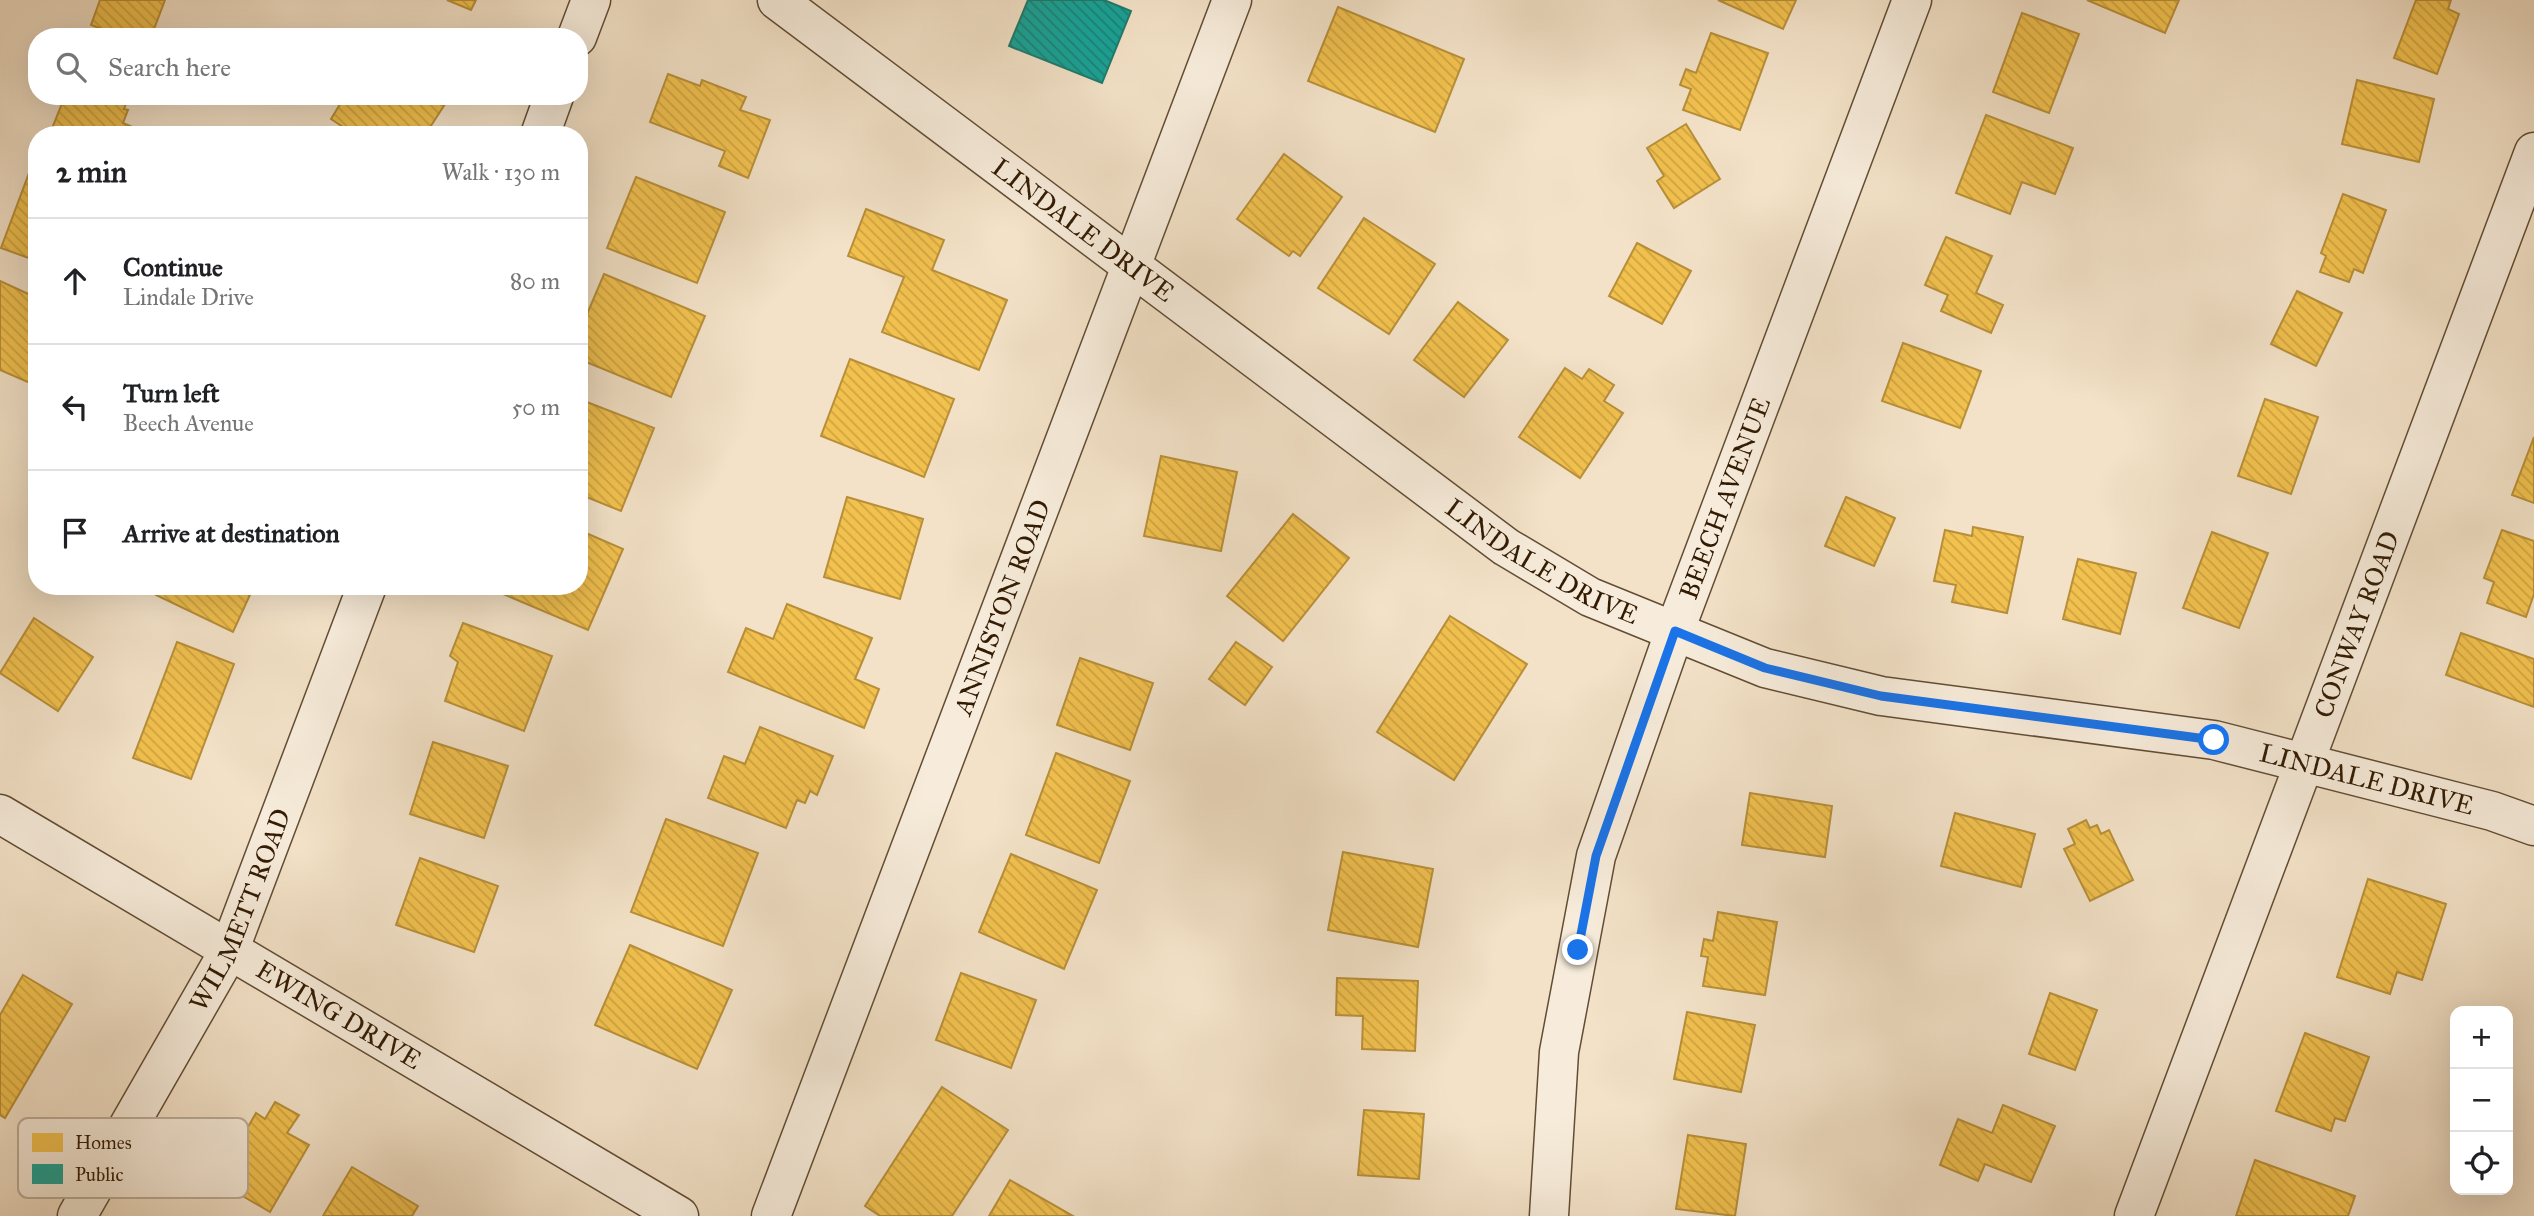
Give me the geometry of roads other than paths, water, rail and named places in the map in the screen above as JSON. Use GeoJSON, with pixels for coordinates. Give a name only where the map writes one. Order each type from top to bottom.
{"type":"FeatureCollection","features":[{"type":"Feature","properties":{"kind":"street"},"geometry":{"type":"LineString","coordinates":[[580,28],[591,0]]}},
{"type":"Feature","properties":{"kind":"street","name":"LINDALE DRIVE"},"geometry":{"type":"LineString","coordinates":[[777,0],[1506,547],[1590,597],[1765,668],[1881,696],[2214,740],[2493,811],[2534,826]]}},
{"type":"Feature","properties":{"kind":"street","name":"ANNISTON ROAD"},"geometry":{"type":"LineString","coordinates":[[771,1216],[1232,0]]}},
{"type":"Feature","properties":{"kind":"street","name":"BEECH AVENUE"},"geometry":{"type":"LineString","coordinates":[[1549,1216],[1559,1052],[1596,856],[1675,631],[1912,0]]}},
{"type":"Feature","properties":{"kind":"street"},"geometry":{"type":"LineString","coordinates":[[543,126],[551,105]]}},
{"type":"Feature","properties":{"kind":"street","name":"CONWAY ROAD"},"geometry":{"type":"LineString","coordinates":[[2134,1216],[2534,152]]}},
{"type":"Feature","properties":{"kind":"street","name":"WILMETT ROAD"},"geometry":{"type":"LineString","coordinates":[[133,1118],[229,951],[365,595]]}},
{"type":"Feature","properties":{"kind":"street","name":"EWING DRIVE"},"geometry":{"type":"LineString","coordinates":[[0,814],[679,1216]]}},
{"type":"Feature","properties":{"kind":"street","name":"WILMETT ROAD"},"geometry":{"type":"LineString","coordinates":[[77,1216],[87,1198]]}}]}
